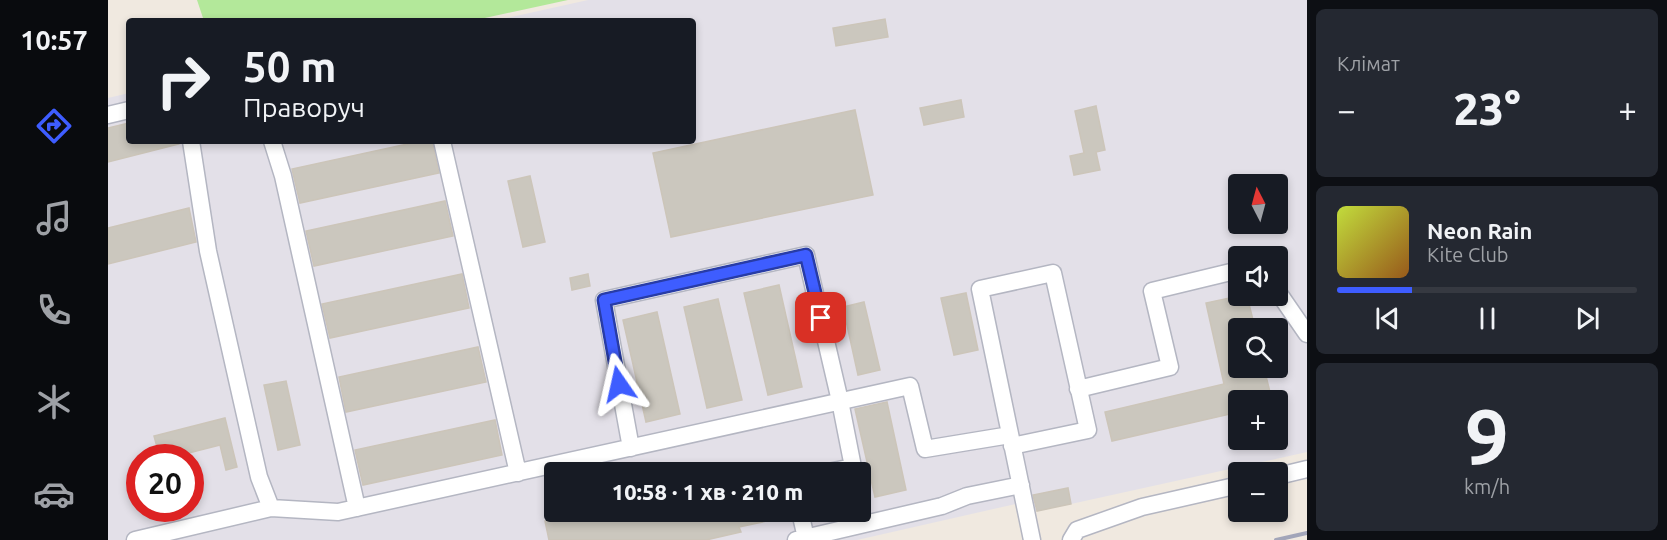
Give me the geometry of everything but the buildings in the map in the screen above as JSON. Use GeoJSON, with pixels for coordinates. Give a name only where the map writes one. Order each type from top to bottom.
{"type":"FeatureCollection","features":[{"type":"Feature","properties":{"kind":"street"},"geometry":{"type":"LineString","coordinates":[[108,115],[126,111]]}},
{"type":"Feature","properties":{"kind":"street"},"geometry":{"type":"LineString","coordinates":[[190,144],[208,251],[259,477],[271,508]]}},
{"type":"Feature","properties":{"kind":"street"},"geometry":{"type":"LineString","coordinates":[[274,144],[357,508]]}},
{"type":"Feature","properties":{"kind":"street"},"geometry":{"type":"LineString","coordinates":[[442,144],[518,473]]}},
{"type":"Feature","properties":{"kind":"street"},"geometry":{"type":"LineString","coordinates":[[631,448],[604,300],[806,255],[852,462]]}},
{"type":"Feature","properties":{"kind":"street"},"geometry":{"type":"LineString","coordinates":[[135,540],[198,533],[271,508],[338,512],[910,386],[925,449],[1011,441],[1088,430],[1053,273],[980,289],[1011,441],[1021,484],[1032,540]]}},
{"type":"Feature","properties":{"kind":"street"},"geometry":{"type":"LineString","coordinates":[[1078,388],[1170,367],[1152,291],[1228,273]]}},
{"type":"Feature","properties":{"kind":"street"},"geometry":{"type":"LineString","coordinates":[[1288,306],[1307,334]]}},
{"type":"Feature","properties":{"kind":"street"},"geometry":{"type":"LineString","coordinates":[[1288,474],[1307,469]]}},
{"type":"Feature","properties":{"kind":"street"},"geometry":{"type":"LineString","coordinates":[[800,522],[801,539],[942,506],[968,496],[1021,484]]}},
{"type":"Feature","properties":{"kind":"street"},"geometry":{"type":"LineString","coordinates":[[1074,535],[1142,507],[1228,487]]}},
{"type":"Feature","properties":{"kind":"shaded area"},"geometry":{"type":"Polygon","coordinates":[[[588,0],[1307,0],[1307,452],[1262,462],[1228,462],[1228,469],[1071,504],[1035,511],[1033,500],[857,540],[108,540],[108,98],[126,94],[126,144],[696,144],[696,18],[507,18],[588,0]]]}},
{"type":"Feature","properties":{"kind":"green space"},"geometry":{"type":"Polygon","coordinates":[[[197,0],[568,0],[485,18],[203,18],[197,0]]]}},
{"type":"Feature","properties":{"kind":"railway"},"geometry":{"type":"LineString","coordinates":[[1276,540],[1307,533]]}},
{"type":"Feature","properties":{"kind":"route"},"geometry":{"type":"LineString","coordinates":[[619,384],[604,300],[806,255],[821,318]]}}]}
